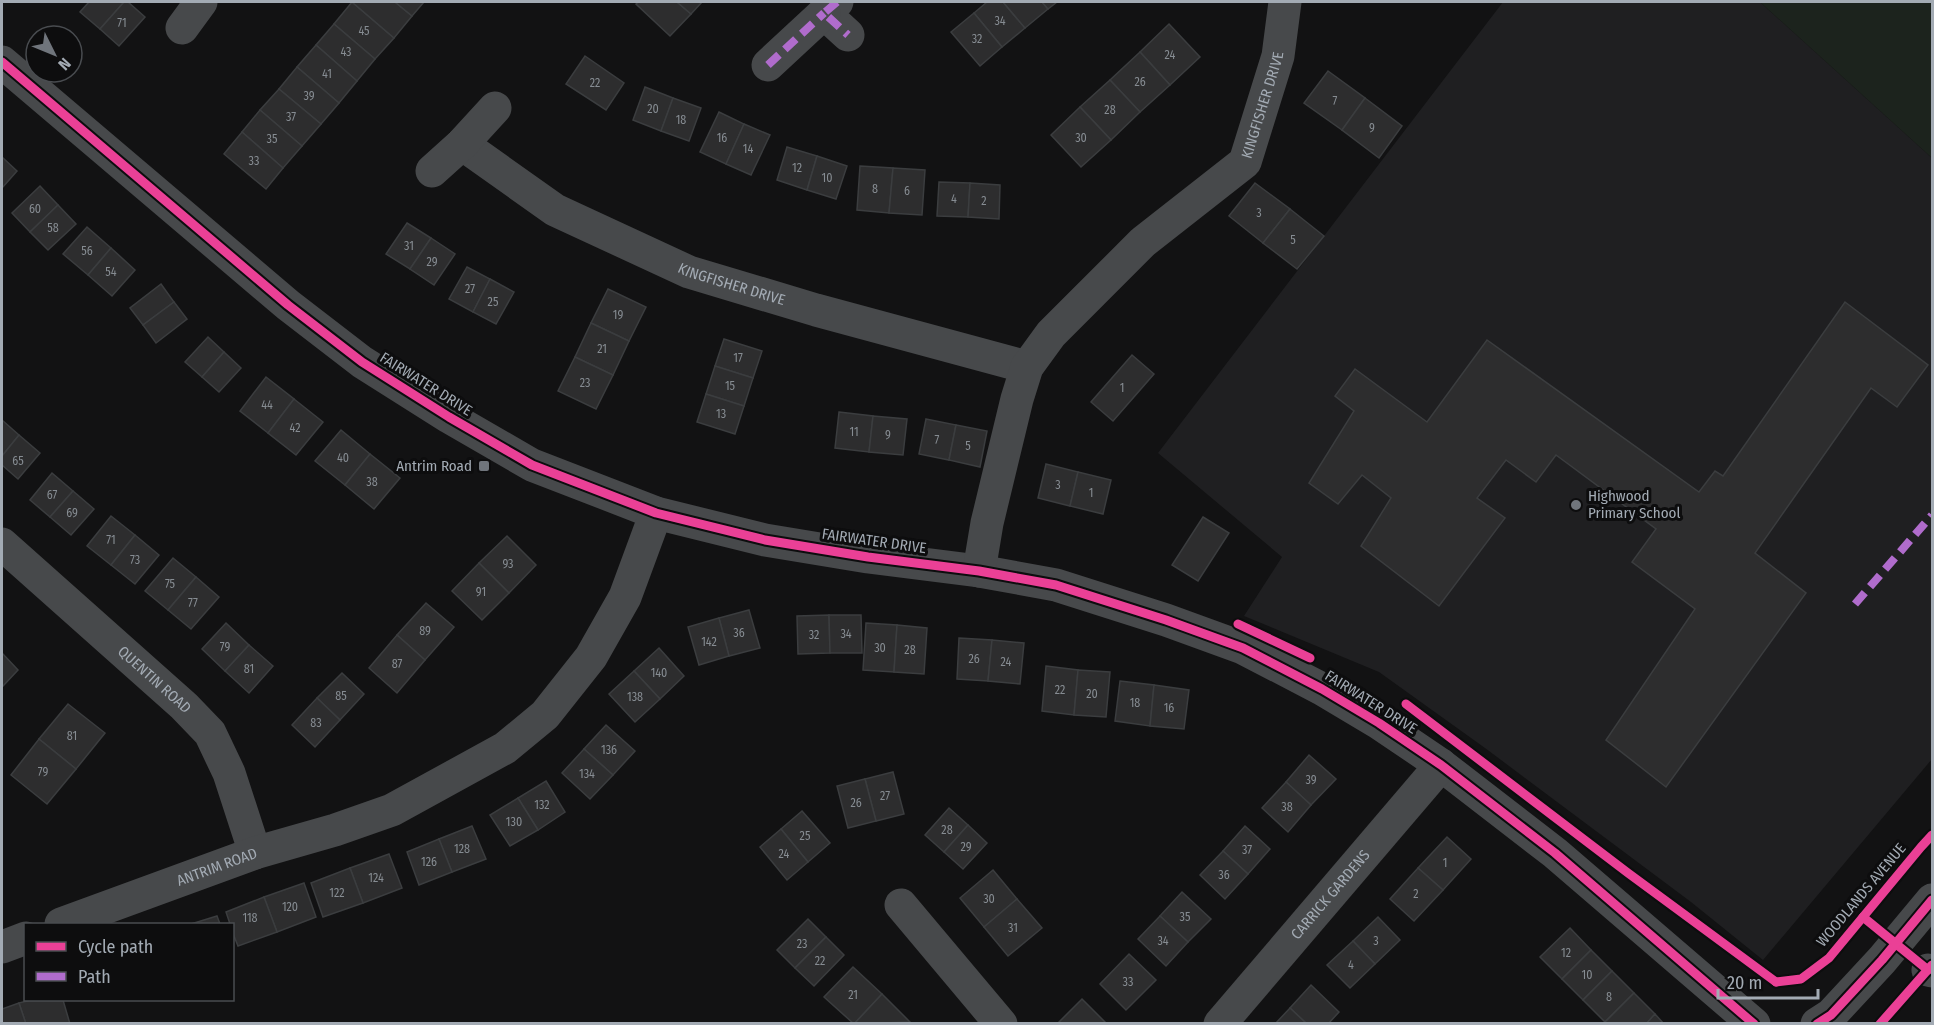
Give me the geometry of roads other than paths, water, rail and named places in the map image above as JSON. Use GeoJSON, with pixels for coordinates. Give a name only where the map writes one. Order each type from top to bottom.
{"type":"FeatureCollection","features":[{"type":"Feature","properties":{"kind":"street"},"geometry":{"type":"LineString","coordinates":[[182,28],[201,2]]}},
{"type":"Feature","properties":{"kind":"street","name":"KINGFISHER DRIVE"},"geometry":{"type":"LineString","coordinates":[[979,571],[987,523],[1027,367],[1051,334],[1143,242],[1245,162],[1278,56],[1285,2]]}},
{"type":"Feature","properties":{"kind":"street"},"geometry":{"type":"LineString","coordinates":[[768,65],[830,7],[848,35]]}},
{"type":"Feature","properties":{"kind":"street","name":"FAIRWATER DRIVE"},"geometry":{"type":"LineString","coordinates":[[2,62],[288,305],[362,362],[449,417],[532,465],[656,513],[765,540],[868,557],[979,571],[1056,585],[1166,620],[1243,648],[1322,689],[1379,723],[1441,765],[1555,853],[1754,1023]]}},
{"type":"Feature","properties":{"kind":"street"},"geometry":{"type":"LineString","coordinates":[[432,171],[462,144],[495,108]]}},
{"type":"Feature","properties":{"kind":"street","name":"KINGFISHER DRIVE"},"geometry":{"type":"LineString","coordinates":[[462,144],[555,210],[689,272],[816,310],[1027,367]]}},
{"type":"Feature","properties":{"kind":"street","name":"ANTRIM ROAD"},"geometry":{"type":"LineString","coordinates":[[64,923],[255,853],[335,830],[392,810],[505,748],[545,715],[591,657],[625,597],[656,513]]}},
{"type":"Feature","properties":{"kind":"street","name":"QUENTIN ROAD"},"geometry":{"type":"LineString","coordinates":[[2,544],[184,706],[210,733],[229,773],[255,853]]}},
{"type":"Feature","properties":{"kind":"street","name":"CARRICK GARDENS"},"geometry":{"type":"LineString","coordinates":[[1220,1023],[1441,765]]}},
{"type":"Feature","properties":{"kind":"street"},"geometry":{"type":"LineString","coordinates":[[1817,1023],[1831,1015],[1882,960],[1932,900]]}},
{"type":"Feature","properties":{"kind":"street"},"geometry":{"type":"LineString","coordinates":[[901,905],[1002,1023]]}},
{"type":"Feature","properties":{"kind":"street"},"geometry":{"type":"LineString","coordinates":[[2,947],[24,939]]}},
{"type":"Feature","properties":{"kind":"place","name":"Antrim Road"},"geometry":{"type":"Point","coordinates":[484,466]}},
{"type":"Feature","properties":{"kind":"place","name":"Highwood Primary School"},"geometry":{"type":"Point","coordinates":[1576,505]}}]}
